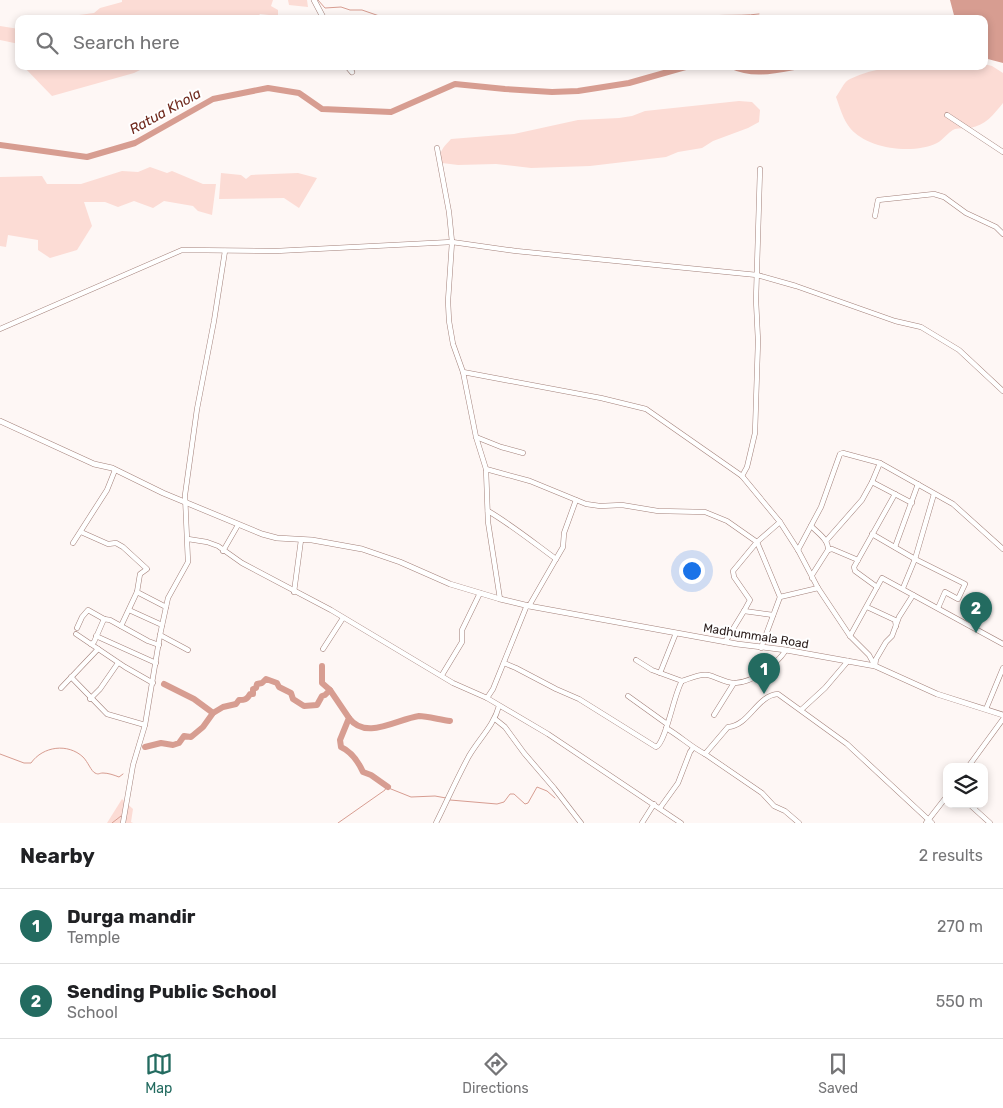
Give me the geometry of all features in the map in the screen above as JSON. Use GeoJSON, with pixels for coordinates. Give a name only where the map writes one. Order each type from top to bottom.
{"type":"FeatureCollection","features":[{"type":"Feature","properties":{"kind":"street"},"geometry":{"type":"LineString","coordinates":[[314,0],[322,15]]}},
{"type":"Feature","properties":{"kind":"street"},"geometry":{"type":"LineString","coordinates":[[947,115],[1003,152]]}},
{"type":"Feature","properties":{"kind":"street"},"geometry":{"type":"LineString","coordinates":[[437,148],[449,212],[452,242],[448,301],[449,321],[453,344],[463,372],[476,437],[486,470],[488,522],[500,599]]}},
{"type":"Feature","properties":{"kind":"street"},"geometry":{"type":"LineString","coordinates":[[742,476],[747,467],[755,433],[758,341],[756,300],[760,170]]}},
{"type":"Feature","properties":{"kind":"street"},"geometry":{"type":"LineString","coordinates":[[875,216],[878,200],[934,194],[944,197],[966,213],[996,227],[1003,234]]}},
{"type":"Feature","properties":{"kind":"street"},"geometry":{"type":"LineString","coordinates":[[0,329],[182,250],[225,251],[452,242],[516,251],[757,275],[796,286],[895,321],[921,327],[959,350],[1003,391]]}},
{"type":"Feature","properties":{"kind":"street"},"geometry":{"type":"LineString","coordinates":[[123,823],[133,765],[145,725],[168,598],[188,562],[185,494],[192,440],[225,251]]}},
{"type":"Feature","properties":{"kind":"street"},"geometry":{"type":"LineString","coordinates":[[463,372],[601,398],[646,409],[742,476],[780,522],[798,550],[812,579],[850,636],[869,655],[875,666]]}},
{"type":"Feature","properties":{"kind":"street","name":"Madhummala Road"},"geometry":{"type":"LineString","coordinates":[[0,421],[94,464],[115,470],[238,525],[277,538],[312,540],[362,549],[400,562],[450,584],[528,605],[725,642],[786,650],[875,666],[937,694],[986,709],[1003,717]]}},
{"type":"Feature","properties":{"kind":"street"},"geometry":{"type":"LineString","coordinates":[[476,437],[501,447],[524,453]]}},
{"type":"Feature","properties":{"kind":"street"},"geometry":{"type":"LineString","coordinates":[[798,550],[821,507],[840,454],[843,453],[882,465],[953,504],[1003,549]]}},
{"type":"Feature","properties":{"kind":"street"},"geometry":{"type":"LineString","coordinates":[[826,541],[862,500],[882,465]]}},
{"type":"Feature","properties":{"kind":"street"},"geometry":{"type":"LineString","coordinates":[[73,543],[107,490],[115,470]]}},
{"type":"Feature","properties":{"kind":"street"},"geometry":{"type":"LineString","coordinates":[[486,470],[530,480],[586,504],[622,506],[658,512],[705,512],[726,521],[757,542],[780,597],[761,648]]}},
{"type":"Feature","properties":{"kind":"street"},"geometry":{"type":"LineString","coordinates":[[872,482],[912,503]]}},
{"type":"Feature","properties":{"kind":"street"},"geometry":{"type":"LineString","coordinates":[[895,547],[918,484]]}},
{"type":"Feature","properties":{"kind":"street"},"geometry":{"type":"LineString","coordinates":[[877,587],[855,571],[854,567],[895,494]]}},
{"type":"Feature","properties":{"kind":"street"},"geometry":{"type":"LineString","coordinates":[[903,588],[916,560],[934,494]]}},
{"type":"Feature","properties":{"kind":"street"},"geometry":{"type":"LineString","coordinates":[[487,698],[493,689],[528,605],[562,547],[564,533],[576,500]]}},
{"type":"Feature","properties":{"kind":"street"},"geometry":{"type":"LineString","coordinates":[[488,512],[502,519],[556,559]]}},
{"type":"Feature","properties":{"kind":"street"},"geometry":{"type":"LineString","coordinates":[[725,642],[750,600],[734,576],[733,571],[757,542],[780,522]]}},
{"type":"Feature","properties":{"kind":"street"},"geometry":{"type":"LineString","coordinates":[[223,551],[238,525]]}},
{"type":"Feature","properties":{"kind":"street"},"geometry":{"type":"LineString","coordinates":[[811,526],[829,546],[812,575],[812,579]]}},
{"type":"Feature","properties":{"kind":"street"},"geometry":{"type":"LineString","coordinates":[[81,532],[108,544],[116,543],[147,569],[140,574],[137,592],[121,626]]}},
{"type":"Feature","properties":{"kind":"street"},"geometry":{"type":"LineString","coordinates":[[872,534],[916,560],[965,584],[958,599],[945,592],[938,608]]}},
{"type":"Feature","properties":{"kind":"street"},"geometry":{"type":"LineString","coordinates":[[188,539],[218,546],[223,551],[294,592],[331,610],[442,675],[452,683],[487,698],[548,734],[681,823]]}},
{"type":"Feature","properties":{"kind":"street"},"geometry":{"type":"LineString","coordinates":[[294,592],[301,540]]}},
{"type":"Feature","properties":{"kind":"street"},"geometry":{"type":"LineString","coordinates":[[828,550],[832,549],[858,560]]}},
{"type":"Feature","properties":{"kind":"street"},"geometry":{"type":"LineString","coordinates":[[850,636],[882,578],[1003,644]]}},
{"type":"Feature","properties":{"kind":"street"},"geometry":{"type":"LineString","coordinates":[[780,597],[818,588]]}},
{"type":"Feature","properties":{"kind":"street"},"geometry":{"type":"LineString","coordinates":[[137,592],[166,607]]}},
{"type":"Feature","properties":{"kind":"street"},"geometry":{"type":"LineString","coordinates":[[442,675],[462,640],[462,630],[480,593]]}},
{"type":"Feature","properties":{"kind":"street"},"geometry":{"type":"LineString","coordinates":[[875,666],[880,651],[892,636],[899,617],[913,595]]}},
{"type":"Feature","properties":{"kind":"street"},"geometry":{"type":"LineString","coordinates":[[867,608],[895,620],[897,626]]}},
{"type":"Feature","properties":{"kind":"street"},"geometry":{"type":"LineString","coordinates":[[77,628],[82,616],[88,610],[158,645]]}},
{"type":"Feature","properties":{"kind":"street"},"geometry":{"type":"LineString","coordinates":[[129,610],[162,625]]}},
{"type":"Feature","properties":{"kind":"street"},"geometry":{"type":"LineString","coordinates":[[744,611],[773,615]]}},
{"type":"Feature","properties":{"kind":"street"},"geometry":{"type":"LineString","coordinates":[[323,649],[342,618]]}},
{"type":"Feature","properties":{"kind":"street"},"geometry":{"type":"LineString","coordinates":[[91,644],[104,619]]}},
{"type":"Feature","properties":{"kind":"street"},"geometry":{"type":"LineString","coordinates":[[660,673],[676,633]]}},
{"type":"Feature","properties":{"kind":"street"},"geometry":{"type":"LineString","coordinates":[[76,634],[118,663],[153,683]]}},
{"type":"Feature","properties":{"kind":"street"},"geometry":{"type":"LineString","coordinates":[[160,635],[188,650]]}},
{"type":"Feature","properties":{"kind":"street"},"geometry":{"type":"LineString","coordinates":[[96,636],[156,663]]}},
{"type":"Feature","properties":{"kind":"street"},"geometry":{"type":"LineString","coordinates":[[61,688],[98,649]]}},
{"type":"Feature","properties":{"kind":"street"},"geometry":{"type":"LineString","coordinates":[[636,660],[652,670],[682,681],[708,675],[734,683],[762,672],[778,661],[786,650]]}},
{"type":"Feature","properties":{"kind":"street"},"geometry":{"type":"LineString","coordinates":[[801,710],[825,688],[848,661]]}},
{"type":"Feature","properties":{"kind":"street"},"geometry":{"type":"LineString","coordinates":[[90,699],[100,689],[118,663]]}},
{"type":"Feature","properties":{"kind":"street"},"geometry":{"type":"LineString","coordinates":[[504,663],[579,699],[656,747],[661,744],[678,687],[682,681]]}},
{"type":"Feature","properties":{"kind":"street"},"geometry":{"type":"LineString","coordinates":[[986,709],[1003,668]]}},
{"type":"Feature","properties":{"kind":"street"},"geometry":{"type":"LineString","coordinates":[[71,678],[107,714],[145,725]]}},
{"type":"Feature","properties":{"kind":"street"},"geometry":{"type":"LineString","coordinates":[[714,715],[734,683]]}},
{"type":"Feature","properties":{"kind":"street"},"geometry":{"type":"LineString","coordinates":[[705,754],[728,727],[739,725],[772,695],[778,694],[847,744],[929,822],[943,802]]}},
{"type":"Feature","properties":{"kind":"street"},"geometry":{"type":"LineString","coordinates":[[628,696],[693,748],[705,754],[762,793],[774,806],[799,823]]}},
{"type":"Feature","properties":{"kind":"street"},"geometry":{"type":"LineString","coordinates":[[436,823],[470,755],[482,735],[495,720],[499,706]]}},
{"type":"Feature","properties":{"kind":"street"},"geometry":{"type":"LineString","coordinates":[[971,763],[1003,717]]}},
{"type":"Feature","properties":{"kind":"street"},"geometry":{"type":"LineString","coordinates":[[495,720],[505,727],[581,823]]}},
{"type":"Feature","properties":{"kind":"street"},"geometry":{"type":"LineString","coordinates":[[660,808],[678,783],[693,748]]}},
{"type":"Feature","properties":{"kind":"street"},"geometry":{"type":"LineString","coordinates":[[642,823],[654,804]]}},
{"type":"Feature","properties":{"kind":"street"},"geometry":{"type":"LineString","coordinates":[[973,808],[990,823]]}},
{"type":"Feature","properties":{"kind":"shaded area"},"geometry":{"type":"Polygon","coordinates":[[[122,0],[273,0],[271,6],[278,10],[278,15],[79,15],[94,13],[100,8],[122,2],[122,0]]]}},
{"type":"Feature","properties":{"kind":"shaded area"},"geometry":{"type":"Polygon","coordinates":[[[288,0],[307,0],[308,7],[289,5],[288,0]]]}},
{"type":"Feature","properties":{"kind":"shaded area"},"geometry":{"type":"Polygon","coordinates":[[[950,0],[1003,0],[1003,63],[988,59],[988,15],[954,15],[950,0]]]}},
{"type":"Feature","properties":{"kind":"shaded area"},"geometry":{"type":"Polygon","coordinates":[[[0,26],[15,28],[15,43],[0,40],[0,26]]]}},
{"type":"Feature","properties":{"kind":"shaded area"},"geometry":{"type":"Polygon","coordinates":[[[988,65],[1003,73],[1003,103],[989,119],[980,125],[955,129],[937,143],[916,149],[891,148],[867,141],[850,128],[836,97],[848,80],[878,70],[988,70],[988,65]]]}},
{"type":"Feature","properties":{"kind":"shaded area"},"geometry":{"type":"Polygon","coordinates":[[[27,70],[140,70],[134,73],[52,96],[27,70]]]}},
{"type":"Feature","properties":{"kind":"shaded area"},"geometry":{"type":"Polygon","coordinates":[[[739,101],[752,102],[760,110],[759,122],[713,141],[702,148],[678,152],[666,157],[590,166],[531,168],[496,164],[458,165],[442,163],[440,156],[442,150],[451,139],[514,134],[578,120],[619,118],[645,111],[739,101]]]}},
{"type":"Feature","properties":{"kind":"shaded area"},"geometry":{"type":"Polygon","coordinates":[[[150,167],[167,173],[172,171],[203,184],[216,184],[212,215],[198,211],[193,206],[164,201],[153,208],[134,201],[118,207],[105,202],[84,202],[92,226],[77,250],[50,258],[38,250],[38,240],[8,235],[6,247],[0,246],[0,177],[42,176],[47,184],[81,184],[122,171],[138,172],[150,167]]]}},
{"type":"Feature","properties":{"kind":"shaded area"},"geometry":{"type":"Polygon","coordinates":[[[221,173],[241,175],[246,179],[251,175],[298,173],[317,178],[299,208],[284,198],[219,199],[221,173]]]}},
{"type":"Feature","properties":{"kind":"shaded area"},"geometry":{"type":"Polygon","coordinates":[[[122,799],[133,809],[131,822],[133,823],[107,823],[122,799]]]}},
{"type":"Feature","properties":{"kind":"waterway"},"geometry":{"type":"LineString","coordinates":[[318,0],[325,8],[341,7],[350,10],[362,10],[376,15]]}},
{"type":"Feature","properties":{"kind":"waterway"},"geometry":{"type":"LineString","coordinates":[[742,15],[759,14]]}},
{"type":"Feature","properties":{"kind":"waterway","name":"Ratua Khola"},"geometry":{"type":"LineString","coordinates":[[0,145],[87,157],[135,143],[213,99],[268,88],[299,93],[322,109],[391,112],[455,84],[552,92],[578,91],[629,83],[675,70]]}},
{"type":"Feature","properties":{"kind":"waterway","name":"Ratua Khola"},"geometry":{"type":"LineString","coordinates":[[744,70],[774,70]]}},
{"type":"Feature","properties":{"kind":"waterway"},"geometry":{"type":"LineString","coordinates":[[322,666],[322,683],[330,690],[349,718],[340,740],[341,747],[354,757],[363,772],[371,775],[388,787]]}},
{"type":"Feature","properties":{"kind":"waterway"},"geometry":{"type":"LineString","coordinates":[[145,747],[161,743],[173,745],[179,743],[184,736],[191,737],[203,727],[213,713],[223,707],[236,704],[239,700],[247,699],[250,694],[253,694],[253,689],[256,688],[257,684],[262,683],[266,679],[277,683],[279,687],[291,693],[293,699],[304,706],[317,705],[322,696],[330,690]]}},
{"type":"Feature","properties":{"kind":"waterway"},"geometry":{"type":"LineString","coordinates":[[164,684],[194,699],[213,713]]}},
{"type":"Feature","properties":{"kind":"waterway"},"geometry":{"type":"LineString","coordinates":[[349,718],[356,725],[364,728],[382,727],[419,716],[450,721]]}},
{"type":"Feature","properties":{"kind":"waterway"},"geometry":{"type":"LineString","coordinates":[[0,754],[24,763],[31,763],[42,753],[56,748],[63,748],[83,757],[96,774],[107,773],[119,777],[123,774]]}},
{"type":"Feature","properties":{"kind":"waterway"},"geometry":{"type":"LineString","coordinates":[[338,823],[385,790],[386,787],[411,797],[435,796],[446,798]]}},
{"type":"Feature","properties":{"kind":"waterway"},"geometry":{"type":"LineString","coordinates":[[450,800],[497,804],[504,802],[510,794],[514,794],[525,804],[528,803],[537,787],[547,791],[555,798]]}},
{"type":"Feature","properties":{"kind":"waterway"},"geometry":{"type":"LineString","coordinates":[[112,823],[121,816],[123,819]]}},
{"type":"Feature","properties":{"kind":"place","name":"Sending Public School"},"geometry":{"type":"Point","coordinates":[976,633]}},
{"type":"Feature","properties":{"kind":"place","name":"Durga mandir"},"geometry":{"type":"Point","coordinates":[764,694]}}]}
